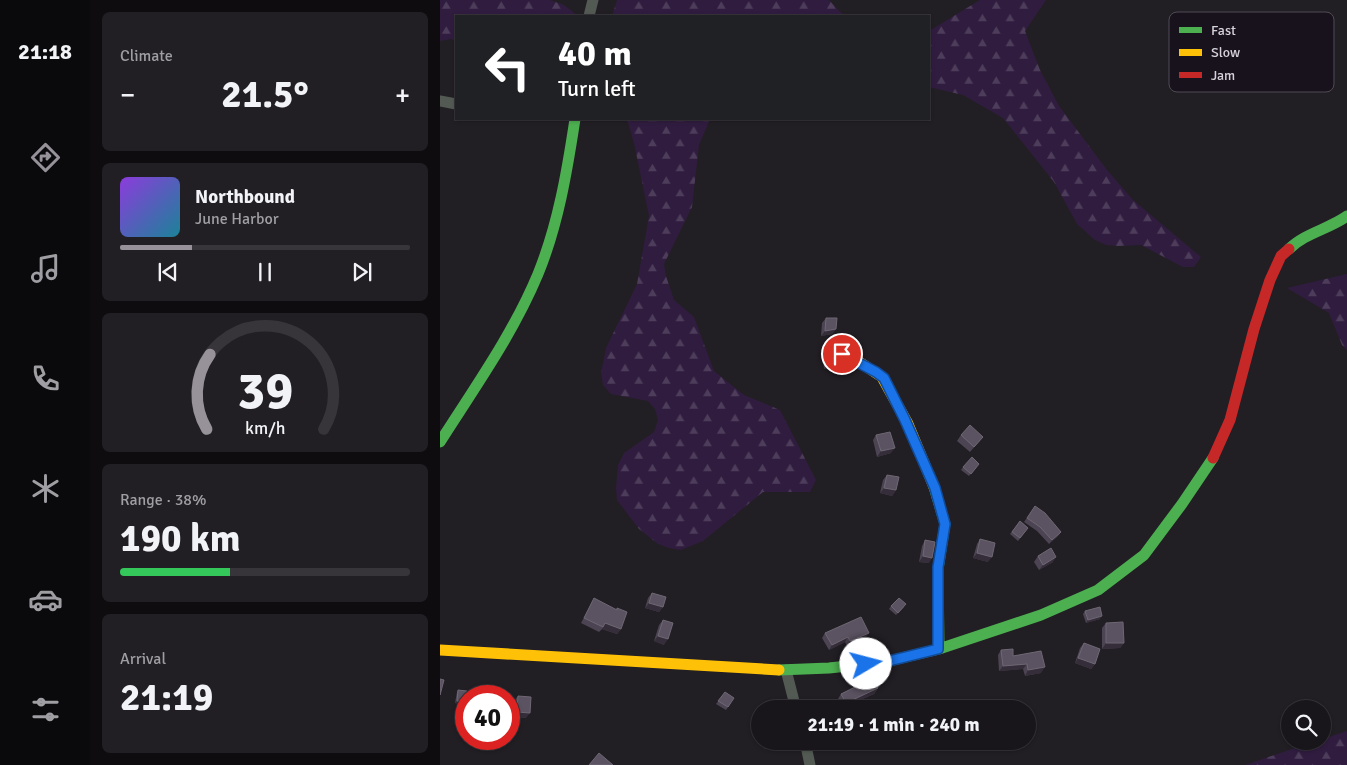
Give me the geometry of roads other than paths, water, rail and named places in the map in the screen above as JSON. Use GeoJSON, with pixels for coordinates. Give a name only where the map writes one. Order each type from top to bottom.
{"type":"FeatureCollection","features":[{"type":"Feature","properties":{"kind":"street"},"geometry":{"type":"LineString","coordinates":[[589,15],[593,0]]}},
{"type":"Feature","properties":{"kind":"street"},"geometry":{"type":"LineString","coordinates":[[440,101],[455,104]]}},
{"type":"Feature","properties":{"kind":"street"},"geometry":{"type":"LineString","coordinates":[[440,442],[507,335],[529,295],[560,210],[575,120]]}},
{"type":"Feature","properties":{"kind":"street"},"geometry":{"type":"LineString","coordinates":[[440,650],[786,670],[829,668],[885,662],[938,649],[1040,615],[1098,590],[1144,555],[1211,462],[1230,420],[1254,329],[1270,280],[1281,256],[1297,241],[1337,223],[1347,216]]}},
{"type":"Feature","properties":{"kind":"street"},"geometry":{"type":"LineString","coordinates":[[832,344],[842,354],[884,378],[935,488],[945,524],[938,567],[938,649]]}},
{"type":"Feature","properties":{"kind":"street"},"geometry":{"type":"LineString","coordinates":[[786,670],[794,700]]}},
{"type":"Feature","properties":{"kind":"street"},"geometry":{"type":"LineString","coordinates":[[807,750],[810,765]]}}]}
